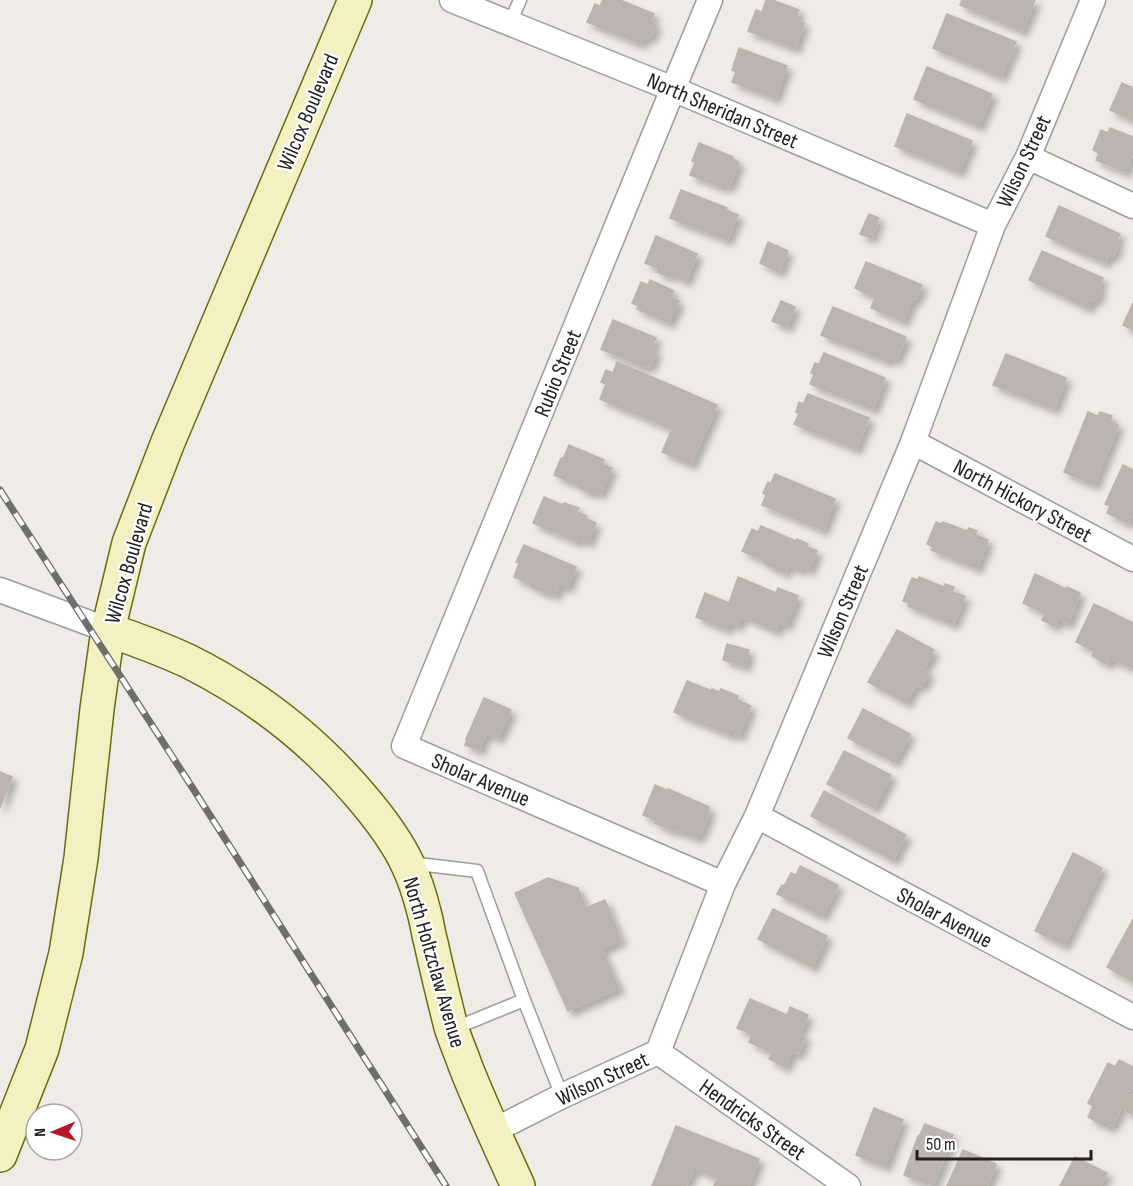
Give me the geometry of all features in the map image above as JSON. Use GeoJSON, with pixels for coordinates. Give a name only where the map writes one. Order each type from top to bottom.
{"type":"FeatureCollection","features":[{"type":"Feature","properties":{"kind":"main road","name":"Wilcox Boulevard"},"geometry":{"type":"LineString","coordinates":[[0,1155],[42,1049],[66,953],[81,858],[108,630],[129,543],[168,442],[355,0]]}},
{"type":"Feature","properties":{"kind":"main road","name":"North Holtzclaw Avenue"},"geometry":{"type":"LineString","coordinates":[[108,630],[148,644],[197,666],[261,704],[295,730],[337,770],[383,823],[407,863],[417,888],[452,1029],[518,1186]]}},
{"type":"Feature","properties":{"kind":"street","name":"North Sheridan Street"},"geometry":{"type":"LineString","coordinates":[[452,0],[673,89],[993,225]]}},
{"type":"Feature","properties":{"kind":"street","name":"Rubio Street"},"geometry":{"type":"LineString","coordinates":[[405,746],[710,0]]}},
{"type":"Feature","properties":{"kind":"street","name":"Wilson Street"},"geometry":{"type":"LineString","coordinates":[[493,1131],[658,1052],[723,884],[757,816],[913,442],[993,225],[1028,157],[1093,0]]}},
{"type":"Feature","properties":{"kind":"street"},"geometry":{"type":"LineString","coordinates":[[1028,157],[1133,206]]}},
{"type":"Feature","properties":{"kind":"street","name":"North Hickory Street"},"geometry":{"type":"LineString","coordinates":[[913,442],[1133,559]]}},
{"type":"Feature","properties":{"kind":"street"},"geometry":{"type":"LineString","coordinates":[[0,590],[108,630]]}},
{"type":"Feature","properties":{"kind":"street","name":"Sholar Avenue"},"geometry":{"type":"LineString","coordinates":[[405,746],[723,884]]}},
{"type":"Feature","properties":{"kind":"street","name":"Sholar Avenue"},"geometry":{"type":"LineString","coordinates":[[757,816],[1133,1017]]}},
{"type":"Feature","properties":{"kind":"street","name":"Hendricks Street"},"geometry":{"type":"LineString","coordinates":[[658,1052],[848,1186]]}},
{"type":"Feature","properties":{"kind":"lane"},"geometry":{"type":"LineString","coordinates":[[510,23],[520,0]]}},
{"type":"Feature","properties":{"kind":"lane"},"geometry":{"type":"LineString","coordinates":[[407,863],[477,871],[562,1096]]}},
{"type":"Feature","properties":{"kind":"lane"},"geometry":{"type":"LineString","coordinates":[[452,1029],[524,1000]]}},
{"type":"Feature","properties":{"kind":"building"},"geometry":{"type":"Polygon","coordinates":[[[603,0],[620,0],[654,14],[650,23],[656,25],[650,38],[644,36],[641,44],[587,22],[595,4],[600,6],[603,0]]]}},
{"type":"Feature","properties":{"kind":"building"},"geometry":{"type":"Polygon","coordinates":[[[766,0],[799,10],[796,21],[804,23],[795,48],[748,31],[756,10],[762,12],[766,0]]]}},
{"type":"Feature","properties":{"kind":"building"},"geometry":{"type":"Polygon","coordinates":[[[962,0],[1035,0],[1022,31],[960,5],[962,0]]]}},
{"type":"Feature","properties":{"kind":"building"},"geometry":{"type":"Polygon","coordinates":[[[947,14],[1016,42],[1001,77],[933,48],[947,14]]]}},
{"type":"Feature","properties":{"kind":"building"},"geometry":{"type":"Polygon","coordinates":[[[739,48],[787,66],[775,98],[732,82],[736,72],[732,70],[739,48]]]}},
{"type":"Feature","properties":{"kind":"building"},"geometry":{"type":"Polygon","coordinates":[[[927,67],[992,94],[979,126],[914,99],[927,67]]]}},
{"type":"Feature","properties":{"kind":"building"},"geometry":{"type":"Polygon","coordinates":[[[1122,83],[1133,88],[1133,120],[1110,110],[1122,83]]]}},
{"type":"Feature","properties":{"kind":"building"},"geometry":{"type":"Polygon","coordinates":[[[907,114],[972,141],[959,172],[895,146],[907,114]]]}},
{"type":"Feature","properties":{"kind":"building"},"geometry":{"type":"Polygon","coordinates":[[[1110,128],[1133,137],[1133,156],[1125,172],[1096,160],[1099,153],[1093,150],[1101,130],[1108,133],[1110,128]]]}},
{"type":"Feature","properties":{"kind":"building"},"geometry":{"type":"Polygon","coordinates":[[[699,143],[733,157],[732,159],[739,162],[729,187],[722,184],[721,187],[690,175],[695,162],[692,161],[699,143]]]}},
{"type":"Feature","properties":{"kind":"building"},"geometry":{"type":"Polygon","coordinates":[[[681,190],[727,208],[726,210],[738,215],[727,240],[670,218],[681,190]]]}},
{"type":"Feature","properties":{"kind":"building"},"geometry":{"type":"Polygon","coordinates":[[[1059,206],[1120,234],[1113,256],[1109,254],[1105,263],[1046,236],[1059,206]]]}},
{"type":"Feature","properties":{"kind":"building"},"geometry":{"type":"Polygon","coordinates":[[[869,214],[879,218],[871,238],[860,234],[869,214]]]}},
{"type":"Feature","properties":{"kind":"building"},"geometry":{"type":"Polygon","coordinates":[[[656,236],[697,254],[686,281],[669,273],[668,276],[657,272],[658,268],[645,263],[656,236]]]}},
{"type":"Feature","properties":{"kind":"building"},"geometry":{"type":"Polygon","coordinates":[[[768,242],[788,251],[779,272],[760,263],[768,242]]]}},
{"type":"Feature","properties":{"kind":"building"},"geometry":{"type":"Polygon","coordinates":[[[1042,251],[1103,278],[1096,300],[1092,299],[1088,308],[1029,280],[1042,251]]]}},
{"type":"Feature","properties":{"kind":"building"},"geometry":{"type":"Polygon","coordinates":[[[866,262],[922,285],[916,299],[913,298],[903,321],[871,308],[875,297],[855,288],[866,262]]]}},
{"type":"Feature","properties":{"kind":"building"},"geometry":{"type":"Polygon","coordinates":[[[650,280],[674,291],[671,298],[679,301],[669,323],[637,309],[639,306],[632,303],[641,282],[648,285],[650,280]]]}},
{"type":"Feature","properties":{"kind":"building"},"geometry":{"type":"Polygon","coordinates":[[[781,301],[795,307],[787,327],[772,321],[781,301]]]}},
{"type":"Feature","properties":{"kind":"building"},"geometry":{"type":"Polygon","coordinates":[[[1133,303],[1133,330],[1123,325],[1133,303]]]}},
{"type":"Feature","properties":{"kind":"building"},"geometry":{"type":"Polygon","coordinates":[[[833,307],[906,337],[896,360],[888,357],[887,361],[821,335],[833,307]]]}},
{"type":"Feature","properties":{"kind":"building"},"geometry":{"type":"Polygon","coordinates":[[[613,320],[656,338],[651,349],[656,351],[650,367],[645,365],[644,367],[601,349],[613,320]]]}},
{"type":"Feature","properties":{"kind":"building"},"geometry":{"type":"Polygon","coordinates":[[[824,353],[885,378],[873,409],[810,384],[815,363],[819,364],[824,353]]]}},
{"type":"Feature","properties":{"kind":"building"},"geometry":{"type":"Polygon","coordinates":[[[1006,354],[1066,378],[1054,409],[993,385],[1006,354]]]}},
{"type":"Feature","properties":{"kind":"building"},"geometry":{"type":"Polygon","coordinates":[[[617,362],[717,405],[691,464],[662,452],[672,429],[600,399],[606,384],[601,382],[606,370],[613,373],[617,362]]]}},
{"type":"Feature","properties":{"kind":"building"},"geometry":{"type":"Polygon","coordinates":[[[808,394],[869,418],[856,449],[794,424],[799,414],[796,412],[799,402],[803,404],[808,394]]]}},
{"type":"Feature","properties":{"kind":"building"},"geometry":{"type":"Polygon","coordinates":[[[1088,412],[1098,416],[1100,412],[1112,416],[1110,421],[1118,425],[1094,485],[1064,472],[1088,412]]]}},
{"type":"Feature","properties":{"kind":"building"},"geometry":{"type":"Polygon","coordinates":[[[569,445],[604,460],[602,464],[612,468],[600,494],[590,490],[589,493],[579,488],[580,486],[554,475],[569,445]]]}},
{"type":"Feature","properties":{"kind":"building"},"geometry":{"type":"Polygon","coordinates":[[[1123,465],[1133,470],[1133,517],[1130,516],[1127,523],[1107,513],[1110,506],[1105,504],[1123,465]]]}},
{"type":"Feature","properties":{"kind":"building"},"geometry":{"type":"Polygon","coordinates":[[[775,474],[835,499],[823,530],[762,505],[766,495],[763,493],[775,474]]]}},
{"type":"Feature","properties":{"kind":"building"},"geometry":{"type":"Polygon","coordinates":[[[544,497],[563,505],[564,503],[579,508],[577,512],[596,523],[588,542],[578,538],[577,542],[533,523],[544,497]]]}},
{"type":"Feature","properties":{"kind":"building"},"geometry":{"type":"Polygon","coordinates":[[[936,522],[942,524],[943,522],[967,531],[969,528],[977,531],[975,535],[988,540],[977,568],[931,550],[933,547],[927,544],[936,522]]]}},
{"type":"Feature","properties":{"kind":"building"},"geometry":{"type":"Polygon","coordinates":[[[761,526],[796,541],[797,539],[817,551],[809,570],[801,566],[800,570],[788,565],[785,573],[742,551],[752,529],[758,532],[761,526]]]}},
{"type":"Feature","properties":{"kind":"building"},"geometry":{"type":"Polygon","coordinates":[[[524,545],[576,567],[567,588],[559,584],[555,595],[530,586],[514,577],[519,563],[516,562],[524,545]]]}},
{"type":"Feature","properties":{"kind":"building"},"geometry":{"type":"Polygon","coordinates":[[[1035,574],[1080,593],[1068,623],[1058,619],[1055,626],[1042,620],[1045,613],[1023,603],[1035,574]]]}},
{"type":"Feature","properties":{"kind":"building"},"geometry":{"type":"Polygon","coordinates":[[[738,577],[776,593],[778,588],[798,596],[786,625],[779,622],[776,631],[742,616],[738,625],[729,622],[726,629],[696,617],[705,593],[729,603],[738,577]]]}},
{"type":"Feature","properties":{"kind":"building"},"geometry":{"type":"Polygon","coordinates":[[[919,577],[944,587],[945,584],[954,587],[952,592],[965,596],[953,624],[908,606],[909,603],[903,601],[912,578],[918,580],[919,577]]]}},
{"type":"Feature","properties":{"kind":"building"},"geometry":{"type":"Polygon","coordinates":[[[1094,604],[1133,623],[1133,661],[1130,667],[1110,658],[1107,664],[1092,656],[1094,651],[1076,642],[1094,604]]]}},
{"type":"Feature","properties":{"kind":"building"},"geometry":{"type":"Polygon","coordinates":[[[897,630],[934,650],[923,670],[929,673],[921,687],[916,684],[906,703],[868,682],[897,630]]]}},
{"type":"Feature","properties":{"kind":"building"},"geometry":{"type":"Polygon","coordinates":[[[727,644],[749,650],[745,666],[723,660],[727,644]]]}},
{"type":"Feature","properties":{"kind":"building"},"geometry":{"type":"Polygon","coordinates":[[[687,681],[712,691],[712,689],[719,692],[721,689],[738,696],[737,700],[751,706],[739,736],[731,732],[730,735],[674,712],[687,681]]]}},
{"type":"Feature","properties":{"kind":"building"},"geometry":{"type":"Polygon","coordinates":[[[484,698],[511,710],[498,738],[486,733],[479,750],[465,745],[484,698]]]}},
{"type":"Feature","properties":{"kind":"building"},"geometry":{"type":"Polygon","coordinates":[[[863,709],[910,734],[894,762],[848,738],[863,709]]]}},
{"type":"Feature","properties":{"kind":"building"},"geometry":{"type":"Polygon","coordinates":[[[844,751],[891,775],[874,808],[827,784],[844,751]]]}},
{"type":"Feature","properties":{"kind":"building"},"geometry":{"type":"Polygon","coordinates":[[[0,772],[12,777],[0,808],[0,772]]]}},
{"type":"Feature","properties":{"kind":"building"},"geometry":{"type":"Polygon","coordinates":[[[655,785],[709,807],[707,812],[709,813],[697,838],[655,823],[656,820],[643,815],[655,785]]]}},
{"type":"Feature","properties":{"kind":"building"},"geometry":{"type":"Polygon","coordinates":[[[824,791],[906,835],[893,860],[811,816],[824,791]]]}},
{"type":"Feature","properties":{"kind":"building"},"geometry":{"type":"Polygon","coordinates":[[[1073,853],[1102,868],[1064,945],[1035,931],[1073,853]]]}},
{"type":"Feature","properties":{"kind":"building"},"geometry":{"type":"Polygon","coordinates":[[[800,866],[838,885],[822,916],[777,894],[791,873],[796,875],[800,866]]]}},
{"type":"Feature","properties":{"kind":"building"},"geometry":{"type":"Polygon","coordinates":[[[548,878],[578,888],[586,908],[605,900],[621,940],[601,949],[619,988],[568,1011],[515,893],[548,878]]]}},
{"type":"Feature","properties":{"kind":"building"},"geometry":{"type":"Polygon","coordinates":[[[773,909],[827,936],[812,967],[758,939],[773,909]]]}},
{"type":"Feature","properties":{"kind":"building"},"geometry":{"type":"Polygon","coordinates":[[[1133,919],[1133,982],[1107,967],[1133,919]]]}},
{"type":"Feature","properties":{"kind":"building"},"geometry":{"type":"Polygon","coordinates":[[[750,999],[787,1015],[790,1007],[808,1015],[799,1034],[805,1037],[798,1054],[792,1051],[785,1067],[769,1059],[772,1053],[749,1042],[752,1034],[737,1028],[750,999]]]}},
{"type":"Feature","properties":{"kind":"building"},"geometry":{"type":"Polygon","coordinates":[[[1119,1060],[1133,1067],[1133,1085],[1112,1126],[1108,1124],[1107,1127],[1088,1117],[1093,1106],[1088,1103],[1108,1063],[1115,1067],[1119,1060]]]}},
{"type":"Feature","properties":{"kind":"building"},"geometry":{"type":"Polygon","coordinates":[[[1133,1095],[1133,1115],[1125,1110],[1133,1095]]]}},
{"type":"Feature","properties":{"kind":"building"},"geometry":{"type":"Polygon","coordinates":[[[874,1108],[903,1120],[885,1166],[856,1155],[874,1108]]]}},
{"type":"Feature","properties":{"kind":"building"},"geometry":{"type":"Polygon","coordinates":[[[925,1124],[953,1135],[934,1183],[930,1185],[904,1175],[918,1136],[925,1124]]]}},
{"type":"Feature","properties":{"kind":"building"},"geometry":{"type":"Polygon","coordinates":[[[676,1126],[759,1159],[748,1186],[714,1186],[717,1178],[694,1168],[686,1186],[652,1186],[676,1126]]]}},
{"type":"Feature","properties":{"kind":"building"},"geometry":{"type":"Polygon","coordinates":[[[963,1150],[996,1164],[987,1186],[947,1186],[963,1150]]]}},
{"type":"Feature","properties":{"kind":"building"},"geometry":{"type":"Polygon","coordinates":[[[1075,1157],[1107,1173],[1100,1186],[1060,1186],[1075,1157]]]}},
{"type":"Feature","properties":{"kind":"railway"},"geometry":{"type":"LineString","coordinates":[[0,490],[446,1186]]}}]}
